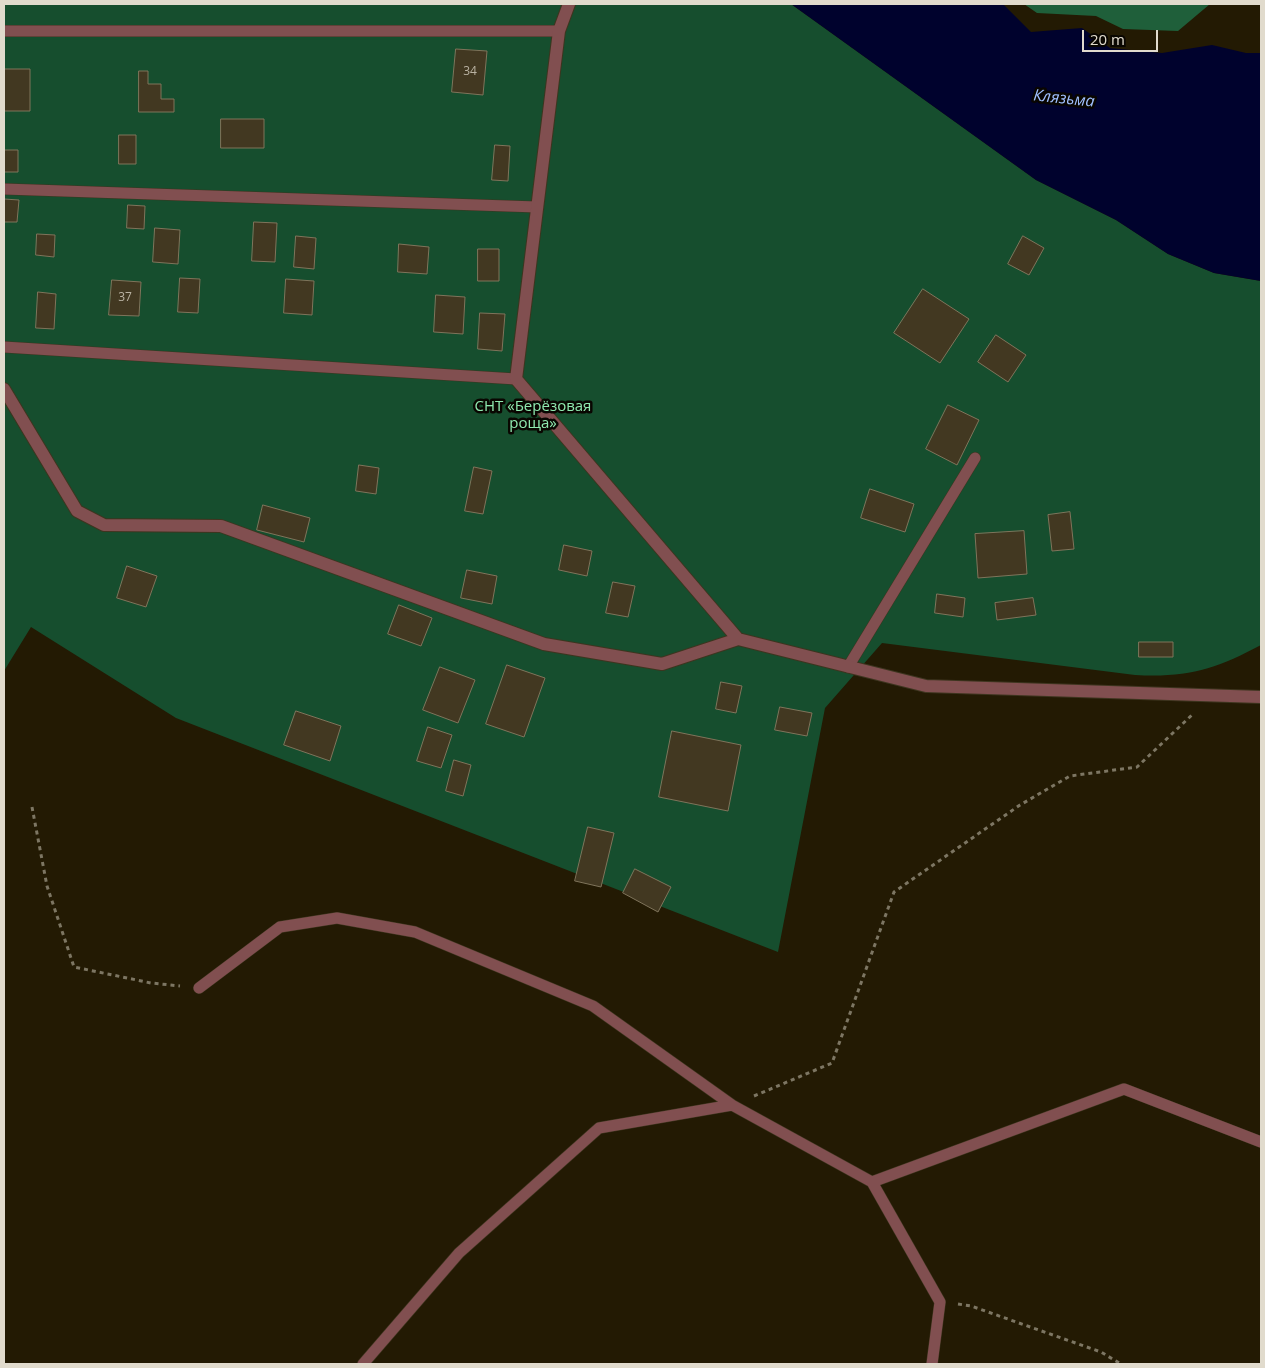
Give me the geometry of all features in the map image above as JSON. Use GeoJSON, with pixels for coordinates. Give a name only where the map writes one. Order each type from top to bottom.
{"type":"FeatureCollection","features":[{"type":"Feature","properties":{"kind":"street"},"geometry":{"type":"LineString","coordinates":[[569,4],[559,31],[516,379],[738,639]]}},
{"type":"Feature","properties":{"kind":"street"},"geometry":{"type":"LineString","coordinates":[[4,388],[77,511],[104,525],[222,526],[544,644],[662,664],[738,639],[926,686],[1261,697]]}},
{"type":"Feature","properties":{"kind":"lane"},"geometry":{"type":"LineString","coordinates":[[4,31],[559,31]]}},
{"type":"Feature","properties":{"kind":"lane"},"geometry":{"type":"LineString","coordinates":[[4,189],[537,207]]}},
{"type":"Feature","properties":{"kind":"lane"},"geometry":{"type":"LineString","coordinates":[[4,347],[516,379]]}},
{"type":"Feature","properties":{"kind":"lane"},"geometry":{"type":"LineString","coordinates":[[848,667],[975,458]]}},
{"type":"Feature","properties":{"kind":"lane"},"geometry":{"type":"LineString","coordinates":[[199,988],[280,927],[337,918],[415,932],[593,1006],[732,1105],[872,1182],[940,1302],[932,1364]]}},
{"type":"Feature","properties":{"kind":"lane"},"geometry":{"type":"LineString","coordinates":[[872,1182],[1124,1089],[1261,1142]]}},
{"type":"Feature","properties":{"kind":"lane"},"geometry":{"type":"LineString","coordinates":[[363,1364],[459,1253],[599,1128],[732,1105]]}},
{"type":"Feature","properties":{"kind":"path"},"geometry":{"type":"LineString","coordinates":[[732,1105],[832,1063],[894,892],[1020,805],[1070,776],[1137,767],[1212,696]]}},
{"type":"Feature","properties":{"kind":"path"},"geometry":{"type":"LineString","coordinates":[[32,807],[47,886],[74,967],[151,983],[199,988]]}},
{"type":"Feature","properties":{"kind":"path"},"geometry":{"type":"LineString","coordinates":[[940,1302],[971,1306],[1100,1352],[1121,1364]]}},
{"type":"Feature","properties":{"kind":"green space","name":"СНТ «Берёзовая роща»"},"geometry":{"type":"Polygon","coordinates":[[[4,4],[791,4],[1036,180],[1116,220],[1168,254],[1214,273],[1261,281],[1261,645],[1215,666],[1186,673],[1153,676],[882,643],[825,708],[778,952],[176,718],[31,627],[4,671],[4,4]]]}},
{"type":"Feature","properties":{"kind":"green space"},"geometry":{"type":"Polygon","coordinates":[[[1024,4],[1210,4],[1178,31],[1123,29],[1096,16],[1037,13],[1024,4]]]}},
{"type":"Feature","properties":{"kind":"water","name":"Клязьма"},"geometry":{"type":"Polygon","coordinates":[[[791,4],[1003,4],[1031,32],[1082,28],[1110,48],[1162,53],[1212,45],[1246,53],[1261,53],[1261,281],[1214,273],[1168,254],[1116,220],[1036,180],[791,4]]]}},
{"type":"Feature","properties":{"kind":"building"},"geometry":{"type":"Polygon","coordinates":[[[456,49],[487,51],[483,95],[452,92],[456,49]]]}},
{"type":"Feature","properties":{"kind":"building"},"geometry":{"type":"Polygon","coordinates":[[[4,69],[30,69],[30,111],[4,111],[4,69]]]}},
{"type":"Feature","properties":{"kind":"building"},"geometry":{"type":"Polygon","coordinates":[[[139,71],[148,71],[148,84],[161,84],[161,99],[174,99],[174,112],[139,112],[139,71]]]}},
{"type":"Feature","properties":{"kind":"building"},"geometry":{"type":"Polygon","coordinates":[[[221,119],[264,119],[264,148],[221,148],[221,119]]]}},
{"type":"Feature","properties":{"kind":"building"},"geometry":{"type":"Polygon","coordinates":[[[119,135],[136,135],[136,164],[119,164],[119,135]]]}},
{"type":"Feature","properties":{"kind":"building"},"geometry":{"type":"Polygon","coordinates":[[[495,145],[510,146],[508,181],[492,180],[495,145]]]}},
{"type":"Feature","properties":{"kind":"building"},"geometry":{"type":"Polygon","coordinates":[[[4,150],[18,150],[18,172],[4,172],[4,150]]]}},
{"type":"Feature","properties":{"kind":"building"},"geometry":{"type":"Polygon","coordinates":[[[4,199],[19,200],[17,222],[4,222],[4,199]]]}},
{"type":"Feature","properties":{"kind":"building"},"geometry":{"type":"Polygon","coordinates":[[[128,205],[145,206],[144,229],[127,228],[128,205]]]}},
{"type":"Feature","properties":{"kind":"building"},"geometry":{"type":"Polygon","coordinates":[[[254,222],[277,223],[275,262],[252,261],[254,222]]]}},
{"type":"Feature","properties":{"kind":"building"},"geometry":{"type":"Polygon","coordinates":[[[155,228],[180,230],[178,264],[153,262],[155,228]]]}},
{"type":"Feature","properties":{"kind":"building"},"geometry":{"type":"Polygon","coordinates":[[[37,234],[55,235],[54,257],[36,255],[37,234]]]}},
{"type":"Feature","properties":{"kind":"building"},"geometry":{"type":"Polygon","coordinates":[[[296,236],[316,238],[314,269],[294,267],[296,236]]]}},
{"type":"Feature","properties":{"kind":"building"},"geometry":{"type":"Polygon","coordinates":[[[1023,236],[1044,248],[1029,275],[1008,264],[1023,236]]]}},
{"type":"Feature","properties":{"kind":"building"},"geometry":{"type":"Polygon","coordinates":[[[399,244],[429,247],[427,274],[398,272],[399,244]]]}},
{"type":"Feature","properties":{"kind":"building"},"geometry":{"type":"Polygon","coordinates":[[[478,249],[499,249],[499,281],[478,281],[478,249]]]}},
{"type":"Feature","properties":{"kind":"building"},"geometry":{"type":"Polygon","coordinates":[[[180,278],[200,279],[198,313],[178,312],[180,278]]]}},
{"type":"Feature","properties":{"kind":"building"},"geometry":{"type":"Polygon","coordinates":[[[286,279],[314,281],[312,315],[284,313],[286,279]]]}},
{"type":"Feature","properties":{"kind":"building"},"geometry":{"type":"Polygon","coordinates":[[[112,280],[141,282],[139,316],[109,315],[112,280]]]}},
{"type":"Feature","properties":{"kind":"building"},"geometry":{"type":"Polygon","coordinates":[[[923,289],[969,319],[940,363],[894,333],[923,289]]]}},
{"type":"Feature","properties":{"kind":"building"},"geometry":{"type":"Polygon","coordinates":[[[38,292],[56,294],[54,329],[36,328],[38,292]]]}},
{"type":"Feature","properties":{"kind":"building"},"geometry":{"type":"Polygon","coordinates":[[[436,295],[465,297],[463,334],[434,332],[436,295]]]}},
{"type":"Feature","properties":{"kind":"building"},"geometry":{"type":"Polygon","coordinates":[[[480,313],[505,314],[502,351],[478,349],[480,313]]]}},
{"type":"Feature","properties":{"kind":"building"},"geometry":{"type":"Polygon","coordinates":[[[996,335],[1026,355],[1008,382],[978,362],[996,335]]]}},
{"type":"Feature","properties":{"kind":"building"},"geometry":{"type":"Polygon","coordinates":[[[948,405],[979,420],[957,465],[926,449],[948,405]]]}},
{"type":"Feature","properties":{"kind":"building"},"geometry":{"type":"Polygon","coordinates":[[[359,465],[379,468],[376,494],[356,491],[359,465]]]}},
{"type":"Feature","properties":{"kind":"building"},"geometry":{"type":"Polygon","coordinates":[[[474,467],[492,471],[483,514],[465,511],[474,467]]]}},
{"type":"Feature","properties":{"kind":"building"},"geometry":{"type":"Polygon","coordinates":[[[870,489],[914,504],[905,532],[861,518],[870,489]]]}},
{"type":"Feature","properties":{"kind":"building"},"geometry":{"type":"Polygon","coordinates":[[[263,505],[310,518],[304,542],[257,530],[263,505]]]}},
{"type":"Feature","properties":{"kind":"building"},"geometry":{"type":"Polygon","coordinates":[[[1070,512],[1074,549],[1052,551],[1048,515],[1070,512]]]}},
{"type":"Feature","properties":{"kind":"building"},"geometry":{"type":"Polygon","coordinates":[[[1024,531],[1027,574],[978,578],[975,534],[1024,531]]]}},
{"type":"Feature","properties":{"kind":"building"},"geometry":{"type":"Polygon","coordinates":[[[564,545],[592,551],[587,576],[559,570],[564,545]]]}},
{"type":"Feature","properties":{"kind":"building"},"geometry":{"type":"Polygon","coordinates":[[[127,566],[157,576],[146,607],[117,598],[127,566]]]}},
{"type":"Feature","properties":{"kind":"building"},"geometry":{"type":"Polygon","coordinates":[[[467,570],[497,576],[492,604],[461,598],[467,570]]]}},
{"type":"Feature","properties":{"kind":"building"},"geometry":{"type":"Polygon","coordinates":[[[613,582],[635,586],[628,617],[606,613],[613,582]]]}},
{"type":"Feature","properties":{"kind":"building"},"geometry":{"type":"Polygon","coordinates":[[[937,594],[965,598],[963,617],[935,613],[937,594]]]}},
{"type":"Feature","properties":{"kind":"building"},"geometry":{"type":"Polygon","coordinates":[[[1033,598],[1036,615],[997,620],[995,603],[1033,598]]]}},
{"type":"Feature","properties":{"kind":"building"},"geometry":{"type":"Polygon","coordinates":[[[399,605],[432,618],[421,646],[388,634],[399,605]]]}},
{"type":"Feature","properties":{"kind":"building"},"geometry":{"type":"Polygon","coordinates":[[[1139,642],[1173,642],[1173,657],[1139,657],[1139,642]]]}},
{"type":"Feature","properties":{"kind":"building"},"geometry":{"type":"Polygon","coordinates":[[[507,665],[545,678],[524,737],[486,724],[507,665]]]}},
{"type":"Feature","properties":{"kind":"building"},"geometry":{"type":"Polygon","coordinates":[[[440,667],[475,680],[458,723],[423,710],[440,667]]]}},
{"type":"Feature","properties":{"kind":"building"},"geometry":{"type":"Polygon","coordinates":[[[721,682],[742,686],[736,713],[716,709],[721,682]]]}},
{"type":"Feature","properties":{"kind":"building"},"geometry":{"type":"Polygon","coordinates":[[[780,707],[812,713],[807,736],[775,730],[780,707]]]}},
{"type":"Feature","properties":{"kind":"building"},"geometry":{"type":"Polygon","coordinates":[[[296,711],[341,726],[330,761],[284,745],[296,711]]]}},
{"type":"Feature","properties":{"kind":"building"},"geometry":{"type":"Polygon","coordinates":[[[428,727],[452,735],[441,768],[417,761],[428,727]]]}},
{"type":"Feature","properties":{"kind":"building"},"geometry":{"type":"Polygon","coordinates":[[[672,731],[741,745],[728,811],[659,797],[672,731]]]}},
{"type":"Feature","properties":{"kind":"building"},"geometry":{"type":"Polygon","coordinates":[[[454,760],[471,765],[463,796],[446,791],[454,760]]]}},
{"type":"Feature","properties":{"kind":"building"},"geometry":{"type":"Polygon","coordinates":[[[588,827],[614,833],[601,887],[575,881],[588,827]]]}},
{"type":"Feature","properties":{"kind":"building"},"geometry":{"type":"Polygon","coordinates":[[[635,869],[671,887],[658,912],[623,893],[635,869]]]}}]}
